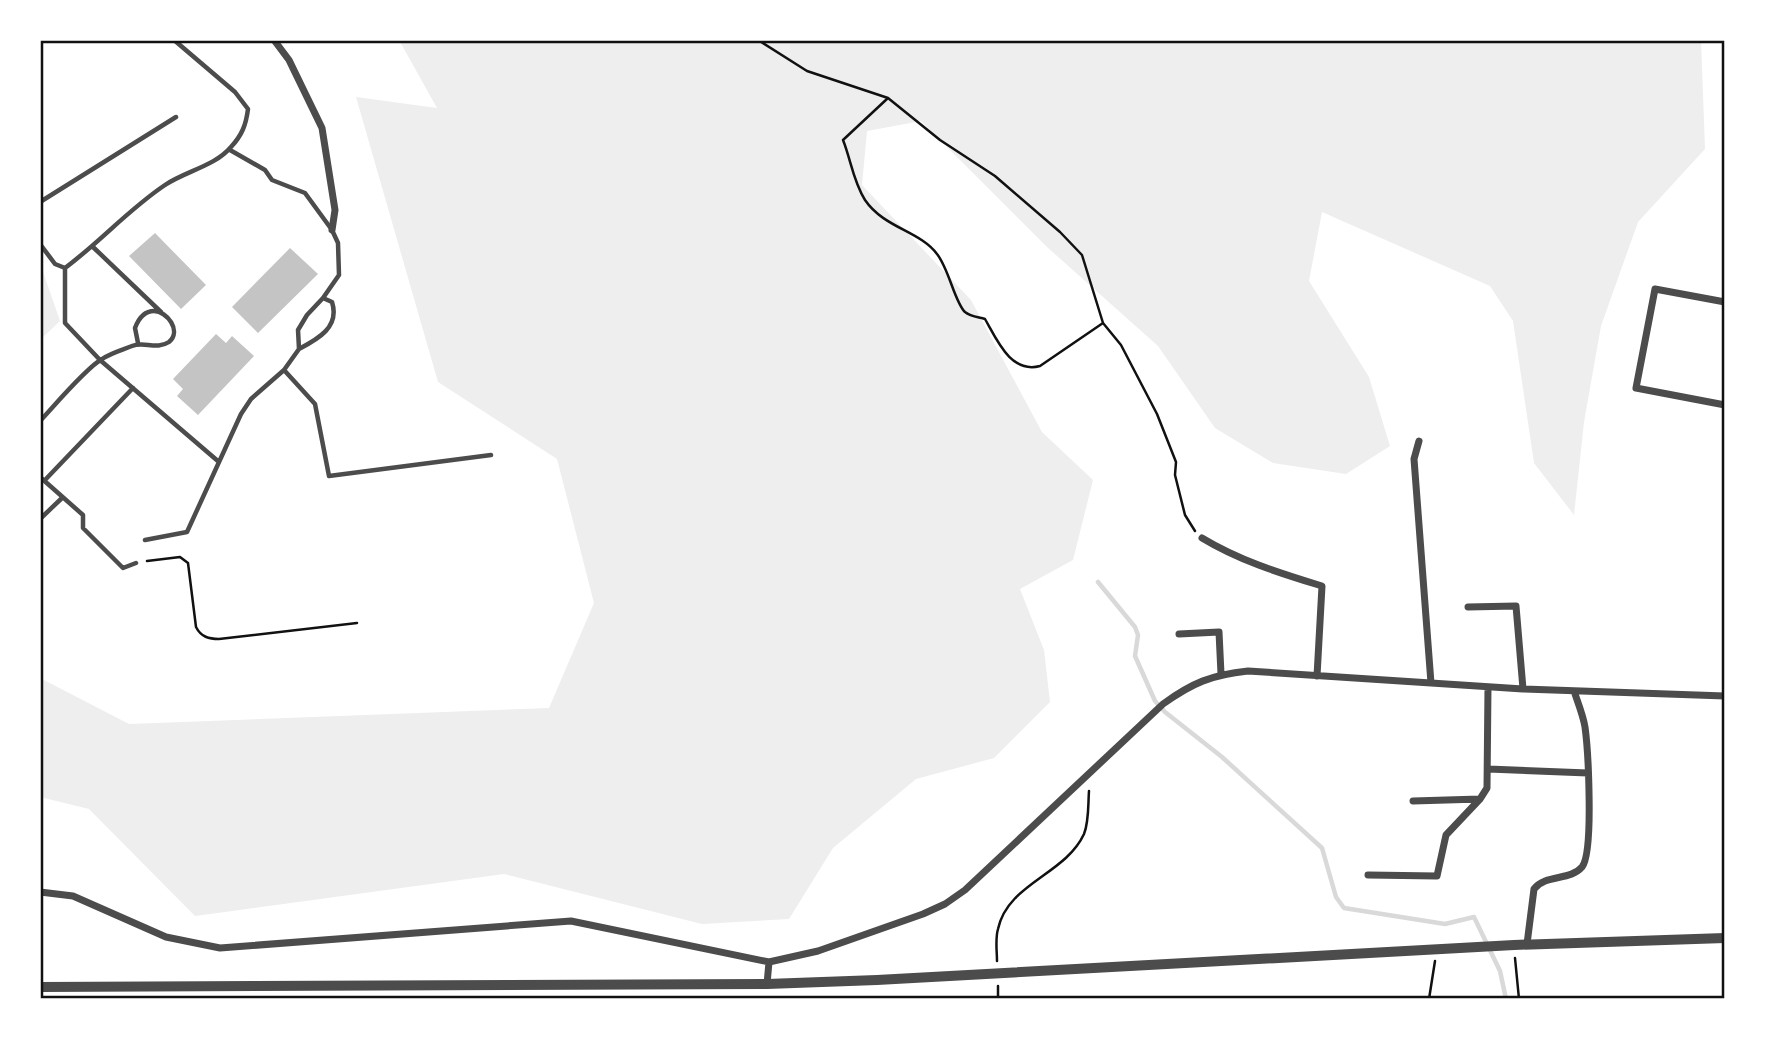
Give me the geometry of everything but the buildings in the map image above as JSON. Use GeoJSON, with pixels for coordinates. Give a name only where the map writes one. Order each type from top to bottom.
{"type":"FeatureCollection","features":[{"type":"Feature","properties":{"kind":"street"},"geometry":{"type":"LineString","coordinates":[[274,40],[289,60],[322,128],[335,209],[332,230]]}},
{"type":"Feature","properties":{"kind":"street"},"geometry":{"type":"LineString","coordinates":[[1725,302],[1655,289],[1636,388],[1725,405]]}},
{"type":"Feature","properties":{"kind":"street"},"geometry":{"type":"LineString","coordinates":[[1419,441],[1414,459],[1431,683]]}},
{"type":"Feature","properties":{"kind":"street"},"geometry":{"type":"LineString","coordinates":[[1202,538],[1251,563],[1322,586],[1317,676]]}},
{"type":"Feature","properties":{"kind":"street"},"geometry":{"type":"LineString","coordinates":[[1468,607],[1516,606],[1523,689]]}},
{"type":"Feature","properties":{"kind":"street"},"geometry":{"type":"LineString","coordinates":[[1179,634],[1219,632],[1221,674]]}},
{"type":"Feature","properties":{"kind":"street"},"geometry":{"type":"LineString","coordinates":[[40,892],[73,896],[166,937],[220,948],[571,921],[769,962],[818,951],[945,904],[964,890],[1160,707],[1187,687],[1221,674],[1248,671],[1523,689],[1725,695]]}},
{"type":"Feature","properties":{"kind":"street"},"geometry":{"type":"LineString","coordinates":[[1368,875],[1437,876],[1446,835],[1487,788],[1488,687]]}},
{"type":"Feature","properties":{"kind":"street"},"geometry":{"type":"LineString","coordinates":[[1527,944],[1534,890],[1547,879],[1576,872],[1587,857],[1588,773],[1585,729],[1574,691]]}},
{"type":"Feature","properties":{"kind":"street"},"geometry":{"type":"LineString","coordinates":[[1488,769],[1588,773]]}},
{"type":"Feature","properties":{"kind":"street"},"geometry":{"type":"LineString","coordinates":[[1413,801],[1480,799]]}},
{"type":"Feature","properties":{"kind":"street"},"geometry":{"type":"LineString","coordinates":[[40,987],[766,984],[998,974],[1481,946],[1725,938]]}},
{"type":"Feature","properties":{"kind":"street"},"geometry":{"type":"LineString","coordinates":[[766,984],[769,962]]}},
{"type":"Feature","properties":{"kind":"lane"},"geometry":{"type":"LineString","coordinates":[[65,268],[93,247],[116,223],[151,195],[230,150],[246,127],[248,109],[235,92],[174,40]]}},
{"type":"Feature","properties":{"kind":"lane"},"geometry":{"type":"LineString","coordinates":[[40,202],[176,117]]}},
{"type":"Feature","properties":{"kind":"lane"},"geometry":{"type":"LineString","coordinates":[[230,150],[265,170],[272,180],[305,192],[338,243],[339,275],[298,330],[299,349]]}},
{"type":"Feature","properties":{"kind":"lane"},"geometry":{"type":"LineString","coordinates":[[40,244],[55,264],[65,268]]}},
{"type":"Feature","properties":{"kind":"lane"},"geometry":{"type":"LineString","coordinates":[[40,421],[100,360],[138,343],[145,346],[162,345],[173,337],[172,324],[93,247]]}},
{"type":"Feature","properties":{"kind":"lane"},"geometry":{"type":"LineString","coordinates":[[65,268],[65,323],[100,360],[219,462]]}},
{"type":"Feature","properties":{"kind":"lane"},"geometry":{"type":"LineString","coordinates":[[145,540],[187,532],[241,414],[251,399],[284,370],[299,349],[322,337],[332,322],[335,311],[332,302],[323,298]]}},
{"type":"Feature","properties":{"kind":"lane"},"geometry":{"type":"LineString","coordinates":[[138,343],[135,328],[141,316],[148,312],[161,312]]}},
{"type":"Feature","properties":{"kind":"lane"},"geometry":{"type":"LineString","coordinates":[[284,370],[315,404],[329,476],[491,455]]}},
{"type":"Feature","properties":{"kind":"lane"},"geometry":{"type":"LineString","coordinates":[[133,388],[42,479],[83,515],[83,528],[123,568],[136,563]]}},
{"type":"Feature","properties":{"kind":"lane"},"geometry":{"type":"LineString","coordinates":[[40,519],[62,498]]}},
{"type":"Feature","properties":{"kind":"path"},"geometry":{"type":"LineString","coordinates":[[758,40],[807,71],[888,98],[940,140],[995,176],[1060,232],[1082,255],[1103,323],[1121,345],[1157,414],[1176,462],[1175,475],[1185,515],[1191,527],[1202,538]]}},
{"type":"Feature","properties":{"kind":"path"},"geometry":{"type":"LineString","coordinates":[[888,98],[843,139],[850,168],[866,202],[883,219],[927,243],[939,255],[963,310],[970,316],[985,319],[1003,352],[1020,365],[1031,369],[1040,366],[1103,323]]}},
{"type":"Feature","properties":{"kind":"path"},"geometry":{"type":"LineString","coordinates":[[136,563],[171,557],[180,557],[188,563],[192,577],[196,627],[198,632],[207,638],[219,639],[356,623]]}},
{"type":"Feature","properties":{"kind":"path"},"geometry":{"type":"LineString","coordinates":[[998,999],[997,932],[1000,921],[1015,897],[1061,863],[1079,844],[1085,831],[1090,774]]}},
{"type":"Feature","properties":{"kind":"path"},"geometry":{"type":"LineString","coordinates":[[1514,945],[1519,999]]}},
{"type":"Feature","properties":{"kind":"path"},"geometry":{"type":"LineString","coordinates":[[1429,999],[1436,949]]}},
{"type":"Feature","properties":{"kind":"shaded area"},"geometry":{"type":"Polygon","coordinates":[[[399,40],[1701,40],[1705,149],[1638,222],[1601,326],[1584,422],[1574,515],[1534,463],[1513,321],[1490,286],[1322,212],[1309,281],[1369,377],[1390,446],[1346,474],[1273,463],[1215,428],[1158,346],[1047,247],[921,121],[867,131],[862,185],[971,300],[1042,432],[1093,480],[1073,560],[1020,589],[1044,650],[1050,702],[994,758],[916,779],[833,848],[789,919],[702,924],[504,874],[195,916],[89,809],[40,797],[40,678],[129,724],[549,708],[594,603],[557,459],[438,382],[356,97],[437,108],[399,40]]]}},
{"type":"Feature","properties":{"kind":"shaded area"},"geometry":{"type":"Polygon","coordinates":[[[40,263],[60,321],[40,340],[40,263]]]}},
{"type":"Feature","properties":{"kind":"waterway"},"geometry":{"type":"LineString","coordinates":[[1098,582],[1135,627],[1138,635],[1135,656],[1155,701],[1222,757],[1322,848],[1336,897],[1344,908],[1445,924],[1474,917],[1500,971],[1506,999]]}}]}
